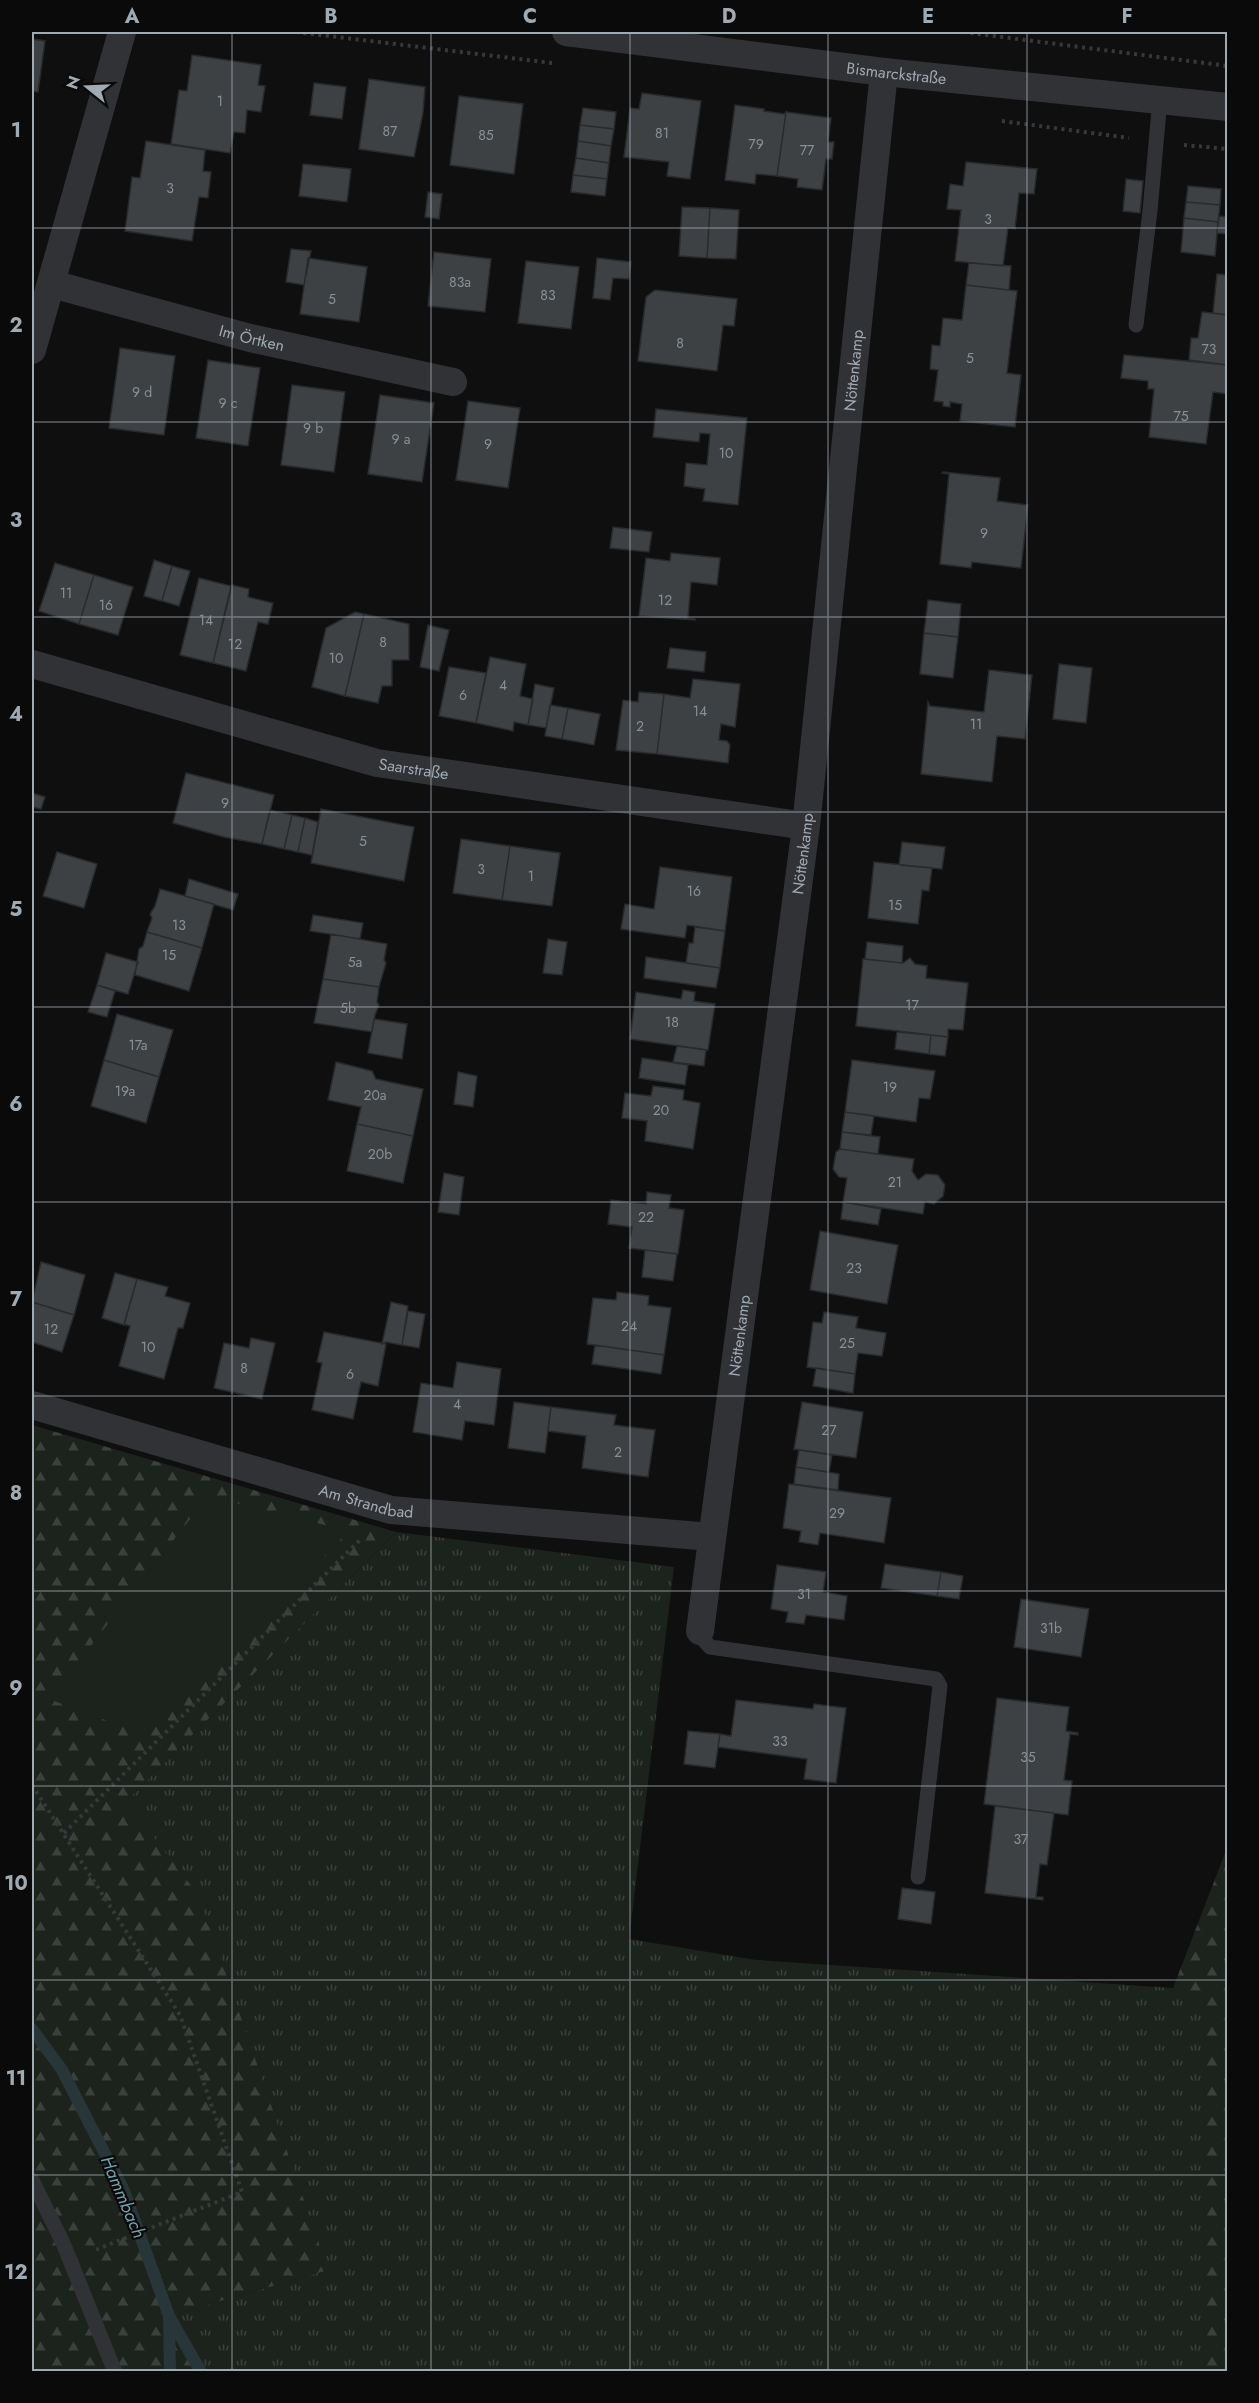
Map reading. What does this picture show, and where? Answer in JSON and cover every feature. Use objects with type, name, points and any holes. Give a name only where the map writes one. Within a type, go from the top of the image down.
[{"type":"street","points":[[32,350],[122,32]]},
{"type":"street","name":"Bismarckstraße","points":[[566,32],[884,72],[1227,107]]},
{"type":"street","name":"Nöttenkamp","points":[[700,1631],[806,826],[884,72]]},
{"type":"street","name":"Im Örtken","points":[[52,284],[250,338],[453,382]]},
{"type":"street","name":"Saarstraße","points":[[32,663],[377,763],[806,826]]},
{"type":"street","name":"Am Strandbad","points":[[32,1405],[391,1510],[711,1537]]},
{"type":"lane","points":[[1136,325],[1150,211],[1160,99]]},
{"type":"lane","points":[[700,1631],[710,1647],[936,1680],[940,1686],[918,1876]]},
{"type":"lane","points":[[32,2180],[63,2243],[115,2372]]},
{"type":"path","points":[[963,32],[1227,66]]},
{"type":"path","points":[[64,1833],[391,1510]]},
{"type":"path","points":[[32,1785],[180,2015],[242,2192],[212,2206],[96,2250]]},
{"type":"green space","points":[[32,1425],[396,1532],[126,1801],[199,1896],[328,2270],[169,2316],[201,2371],[34,2371],[32,2327]]},
{"type":"green space","points":[[208,1496],[349,1531],[145,1735],[49,1699]]},
{"type":"green space","points":[[396,1532],[674,1567],[629,1939],[756,1960],[1173,1988],[1207,2018],[1207,2371],[201,2371],[169,2316],[327,2270],[126,1801]]},
{"type":"green space","points":[[1227,1848],[1228,2371],[1207,2372],[1207,2019],[1173,1988]]},
{"type":"building","points":[[32,39],[45,41],[38,92],[32,91]]},
{"type":"building","points":[[192,55],[261,65],[258,85],[265,86],[261,112],[247,110],[245,133],[234,132],[230,153],[171,144],[179,90],[187,91]]},
{"type":"building","points":[[369,79],[425,87],[423,113],[414,157],[359,149]]},
{"type":"building","points":[[314,83],[346,87],[342,119],[310,115]]},
{"type":"building","points":[[642,93],[701,101],[690,179],[667,176],[669,162],[624,157],[630,108],[639,109]]},
{"type":"building","points":[[459,96],[523,104],[514,174],[450,165]]},
{"type":"building","points":[[735,105],[784,114],[786,112],[777,176],[756,174],[755,184],[725,180]]},
{"type":"building","points":[[583,108],[616,112],[614,129],[580,125]]},
{"type":"building","points":[[786,112],[831,118],[828,142],[834,142],[832,159],[826,159],[822,190],[797,187],[798,179],[777,176]]},
{"type":"building","points":[[580,125],[614,129],[611,146],[578,141]]},
{"type":"building","points":[[146,141],[205,150],[203,171],[211,172],[208,198],[199,197],[192,241],[125,231],[132,177],[140,178]]},
{"type":"building","points":[[578,141],[611,146],[609,163],[576,158]]},
{"type":"building","points":[[576,158],[609,163],[607,179],[573,175]]},
{"type":"building","points":[[966,162],[1037,169],[1034,194],[1019,193],[1015,229],[1008,228],[1003,266],[955,261],[961,210],[947,209],[950,184],[963,186]]},
{"type":"building","points":[[303,164],[351,169],[347,202],[299,196]]},
{"type":"building","points":[[573,175],[607,179],[605,196],[571,192]]},
{"type":"building","points":[[1126,179],[1143,181],[1140,213],[1123,211]]},
{"type":"building","points":[[1188,186],[1221,189],[1220,205],[1186,202]]},
{"type":"building","points":[[428,192],[442,194],[439,219],[425,217]]},
{"type":"building","points":[[1186,202],[1220,205],[1218,222],[1184,218]]},
{"type":"building","points":[[682,207],[710,208],[707,258],[679,256]]},
{"type":"building","points":[[710,208],[739,210],[736,259],[707,258]]},
{"type":"building","points":[[1219,216],[1228,217],[1228,234],[1217,233]]},
{"type":"building","points":[[1184,218],[1218,222],[1215,256],[1181,252]]},
{"type":"building","points":[[291,249],[311,251],[304,285],[286,282]]},
{"type":"building","points":[[434,252],[491,259],[485,312],[428,306]]},
{"type":"building","points":[[308,258],[367,267],[359,322],[300,314]]},
{"type":"building","points":[[597,258],[631,262],[629,279],[613,278],[610,300],[593,298]]},
{"type":"building","points":[[526,261],[579,267],[571,329],[518,323]]},
{"type":"building","points":[[969,263],[1011,266],[1009,290],[966,285]]},
{"type":"building","points":[[1217,274],[1228,275],[1228,315],[1213,313]]},
{"type":"building","points":[[966,285],[1017,291],[1007,373],[1021,375],[1015,427],[960,421],[962,404],[950,402],[950,407],[943,406],[943,402],[934,401],[938,370],[930,369],[932,345],[940,346],[943,318],[962,320]]},
{"type":"building","points":[[655,290],[737,299],[734,326],[723,325],[717,371],[638,361],[646,297]]},
{"type":"building","points":[[1202,312],[1228,315],[1228,365],[1189,360],[1191,338],[1198,338]]},
{"type":"building","points":[[120,348],[175,356],[164,435],[109,428]]},
{"type":"building","points":[[1124,355],[1228,365],[1228,394],[1213,392],[1206,444],[1149,437],[1154,389],[1148,389],[1148,381],[1121,378]]},
{"type":"building","points":[[208,360],[260,368],[248,446],[196,438]]},
{"type":"building","points":[[292,385],[345,392],[334,472],[281,465]]},
{"type":"building","points":[[380,395],[434,403],[422,482],[368,474]]},
{"type":"building","points":[[468,401],[520,408],[508,488],[456,480]]},
{"type":"building","points":[[656,409],[747,418],[738,505],[703,501],[705,489],[684,486],[686,463],[707,465],[710,434],[700,433],[699,442],[653,437]]},
{"type":"building","points":[[943,472],[1000,478],[997,501],[1028,505],[1021,568],[972,562],[971,568],[940,564],[949,474]]},
{"type":"building","points":[[613,527],[652,532],[649,552],[610,548]]},
{"type":"building","points":[[671,553],[720,558],[717,585],[691,582],[688,618],[695,620],[639,616],[646,558],[670,561]]},
{"type":"building","points":[[154,560],[172,566],[162,601],[144,596]]},
{"type":"building","points":[[55,563],[94,575],[79,624],[39,611]]},
{"type":"building","points":[[172,566],[190,571],[179,606],[162,601]]},
{"type":"building","points":[[94,575],[133,587],[118,635],[79,624]]},
{"type":"building","points":[[199,578],[231,586],[213,663],[180,655]]},
{"type":"building","points":[[232,585],[249,589],[248,597],[273,603],[268,624],[258,622],[246,671],[213,663]]},
{"type":"building","points":[[928,600],[961,604],[958,637],[924,633]]},
{"type":"building","points":[[355,612],[364,614],[345,696],[312,687],[326,628]]},
{"type":"building","points":[[364,614],[409,624],[409,660],[392,660],[392,686],[382,686],[378,703],[345,696]]},
{"type":"building","points":[[428,625],[449,630],[439,671],[420,667]]},
{"type":"building","points":[[924,633],[958,637],[953,678],[920,674]]},
{"type":"building","points":[[670,648],[706,652],[704,672],[667,668]]},
{"type":"building","points":[[490,657],[526,664],[520,696],[533,699],[528,725],[514,722],[513,731],[476,723]]},
{"type":"building","points":[[1059,664],[1092,668],[1086,723],[1053,719]]},
{"type":"building","points":[[449,667],[486,673],[476,723],[439,716]]},
{"type":"building","points":[[989,670],[1032,675],[1025,739],[997,736],[992,782],[921,774],[928,702],[930,706],[984,712]]},
{"type":"building","points":[[693,679],[740,684],[735,727],[721,724],[719,740],[727,741],[730,745],[728,763],[657,754],[664,694],[690,698]]},
{"type":"building","points":[[535,684],[554,688],[546,728],[528,725]]},
{"type":"building","points":[[639,692],[664,694],[657,754],[616,750],[623,700],[638,702]]},
{"type":"building","points":[[550,705],[568,708],[562,739],[545,736]]},
{"type":"building","points":[[568,708],[600,714],[594,745],[562,739]]},
{"type":"building","points":[[186,773],[274,795],[262,844],[224,837],[173,823]]},
{"type":"building","points":[[32,793],[45,797],[41,809],[32,807]]},
{"type":"building","points":[[321,809],[414,827],[404,881],[311,863]]},
{"type":"building","points":[[270,810],[292,815],[284,849],[262,844]]},
{"type":"building","points":[[292,815],[305,818],[298,852],[284,849]]},
{"type":"building","points":[[305,818],[318,822],[312,855],[298,852]]},
{"type":"building","points":[[461,839],[510,846],[502,900],[453,893]]},
{"type":"building","points":[[902,842],[945,847],[942,869],[899,865]]},
{"type":"building","points":[[510,846],[560,853],[552,906],[502,900]]},
{"type":"building","points":[[57,852],[97,864],[84,908],[43,896]]},
{"type":"building","points":[[874,862],[932,868],[929,891],[922,890],[918,924],[868,918]]},
{"type":"building","points":[[660,867],[732,877],[725,931],[687,925],[685,938],[621,929],[625,904],[654,909]]},
{"type":"building","points":[[189,879],[238,894],[233,910],[185,896]]},
{"type":"building","points":[[160,889],[214,904],[202,948],[147,932],[152,918],[150,914]]},
{"type":"building","points":[[313,915],[363,923],[360,939],[310,931]]},
{"type":"building","points":[[695,927],[725,931],[720,968],[686,963],[689,943],[693,943]]},
{"type":"building","points":[[147,932],[202,948],[189,991],[135,975],[139,949],[143,946]]},
{"type":"building","points":[[331,934],[387,944],[384,960],[386,963],[379,987],[323,979]]},
{"type":"building","points":[[548,939],[567,942],[562,975],[543,973]]},
{"type":"building","points":[[867,942],[903,946],[902,963],[865,959]]},
{"type":"building","points":[[106,953],[138,962],[128,994],[97,985]]},
{"type":"building","points":[[646,957],[720,968],[716,988],[644,978]]},
{"type":"building","points":[[910,958],[915,964],[927,966],[926,978],[968,983],[963,1030],[948,1029],[948,1037],[856,1026],[863,959],[903,963]]},
{"type":"building","points":[[323,979],[379,987],[377,1002],[379,1005],[372,1032],[314,1023]]},
{"type":"building","points":[[97,985],[115,991],[107,1017],[88,1012]]},
{"type":"building","points":[[683,990],[695,992],[694,1001],[715,1004],[708,1050],[630,1039],[636,992],[681,999]]},
{"type":"building","points":[[117,1014],[173,1030],[159,1077],[104,1060]]},
{"type":"building","points":[[374,1019],[407,1024],[402,1059],[368,1053]]},
{"type":"building","points":[[897,1032],[931,1035],[929,1054],[895,1049]]},
{"type":"building","points":[[931,1035],[948,1037],[945,1056],[929,1054]]},
{"type":"building","points":[[677,1046],[706,1050],[704,1066],[673,1062]]},
{"type":"building","points":[[642,1058],[688,1065],[685,1085],[639,1078]]},
{"type":"building","points":[[104,1060],[159,1077],[146,1123],[91,1106]]},
{"type":"building","points":[[852,1060],[935,1071],[930,1099],[919,1098],[916,1122],[845,1112]]},
{"type":"building","points":[[336,1062],[372,1071],[376,1079],[423,1089],[413,1136],[357,1124],[361,1107],[328,1100]]},
{"type":"building","points":[[458,1072],[477,1076],[473,1107],[454,1104]]},
{"type":"building","points":[[653,1086],[684,1090],[683,1100],[700,1103],[693,1149],[645,1141],[647,1121],[622,1118],[625,1093],[651,1096]]},
{"type":"building","points":[[845,1112],[874,1116],[871,1135],[842,1132]]},
{"type":"building","points":[[357,1124],[413,1136],[403,1183],[347,1171]]},
{"type":"building","points":[[842,1132],[880,1137],[878,1154],[840,1149]]},
{"type":"building","points":[[840,1149],[914,1159],[912,1171],[918,1180],[926,1174],[938,1175],[945,1185],[943,1196],[934,1204],[925,1202],[923,1214],[843,1202],[847,1178],[839,1177],[833,1169],[836,1152]]},
{"type":"building","points":[[444,1173],[464,1177],[459,1215],[438,1212]]},
{"type":"building","points":[[647,1192],[671,1195],[669,1208],[684,1210],[678,1254],[629,1248],[632,1227],[608,1224],[611,1200],[646,1204]]},
{"type":"building","points":[[843,1202],[881,1209],[878,1225],[841,1219]]},
{"type":"building","points":[[820,1231],[898,1245],[887,1304],[810,1290]]},
{"type":"building","points":[[645,1250],[677,1254],[673,1281],[642,1277]]},
{"type":"building","points":[[41,1262],[85,1275],[74,1315],[32,1302]]},
{"type":"building","points":[[115,1273],[137,1279],[124,1325],[102,1318]]},
{"type":"building","points":[[137,1279],[168,1287],[165,1296],[190,1303],[183,1328],[178,1328],[164,1379],[119,1366],[130,1326],[124,1324]]},
{"type":"building","points":[[617,1292],[649,1296],[648,1305],[671,1308],[664,1355],[587,1344],[593,1298],[616,1300]]},
{"type":"building","points":[[32,1302],[74,1315],[62,1352],[32,1342]]},
{"type":"building","points":[[391,1302],[408,1306],[402,1345],[386,1342],[382,1344]]},
{"type":"building","points":[[408,1311],[425,1314],[419,1348],[402,1345]]},
{"type":"building","points":[[824,1312],[858,1317],[856,1328],[886,1333],[882,1356],[858,1353],[855,1374],[807,1367],[813,1322],[822,1323]]},
{"type":"building","points":[[324,1332],[386,1344],[378,1386],[361,1382],[353,1419],[312,1410],[322,1363],[317,1362]]},
{"type":"building","points":[[251,1338],[275,1343],[262,1399],[214,1388],[224,1343],[249,1348]]},
{"type":"building","points":[[595,1345],[664,1355],[661,1374],[592,1364]]},
{"type":"building","points":[[457,1362],[501,1369],[494,1425],[465,1421],[462,1440],[413,1432],[421,1383],[453,1388]]},
{"type":"building","points":[[816,1368],[855,1374],[853,1393],[813,1386]]},
{"type":"building","points":[[514,1402],[551,1407],[545,1453],[508,1448]]},
{"type":"building","points":[[802,1402],[863,1412],[856,1458],[794,1449]]},
{"type":"building","points":[[551,1407],[616,1415],[614,1425],[655,1430],[648,1477],[582,1468],[586,1436],[548,1431]]},
{"type":"building","points":[[799,1450],[832,1455],[829,1472],[796,1467]]},
{"type":"building","points":[[796,1467],[839,1474],[838,1490],[794,1484]]},
{"type":"building","points":[[789,1484],[891,1498],[884,1543],[820,1533],[818,1545],[799,1542],[801,1531],[783,1528]]},
{"type":"building","points":[[885,1564],[941,1572],[937,1596],[881,1588]]},
{"type":"building","points":[[777,1565],[826,1572],[823,1592],[847,1596],[844,1620],[806,1615],[804,1624],[786,1622],[788,1612],[771,1609]]},
{"type":"building","points":[[941,1572],[963,1576],[959,1599],[937,1596]]},
{"type":"building","points":[[1021,1599],[1089,1609],[1081,1657],[1014,1647]]},
{"type":"building","points":[[997,1698],[1069,1707],[1066,1731],[1078,1733],[1078,1735],[1070,1734],[1064,1780],[1072,1781],[1068,1815],[984,1804]]},
{"type":"building","points":[[736,1700],[813,1709],[814,1704],[846,1708],[836,1783],[804,1779],[807,1759],[718,1747],[720,1734],[731,1736]]},
{"type":"building","points":[[688,1731],[720,1734],[715,1768],[684,1764]]},
{"type":"building","points":[[995,1806],[1054,1813],[1047,1865],[1040,1864],[1036,1897],[1043,1897],[1043,1900],[985,1893]]},
{"type":"building","points":[[902,1888],[935,1892],[931,1924],[898,1919]]},
{"type":"waterway","name":"Hammbach","points":[[32,2029],[62,2070],[124,2191],[169,2316],[201,2372]]},
{"type":"waterway","points":[[169,2317],[170,2372]]}]
